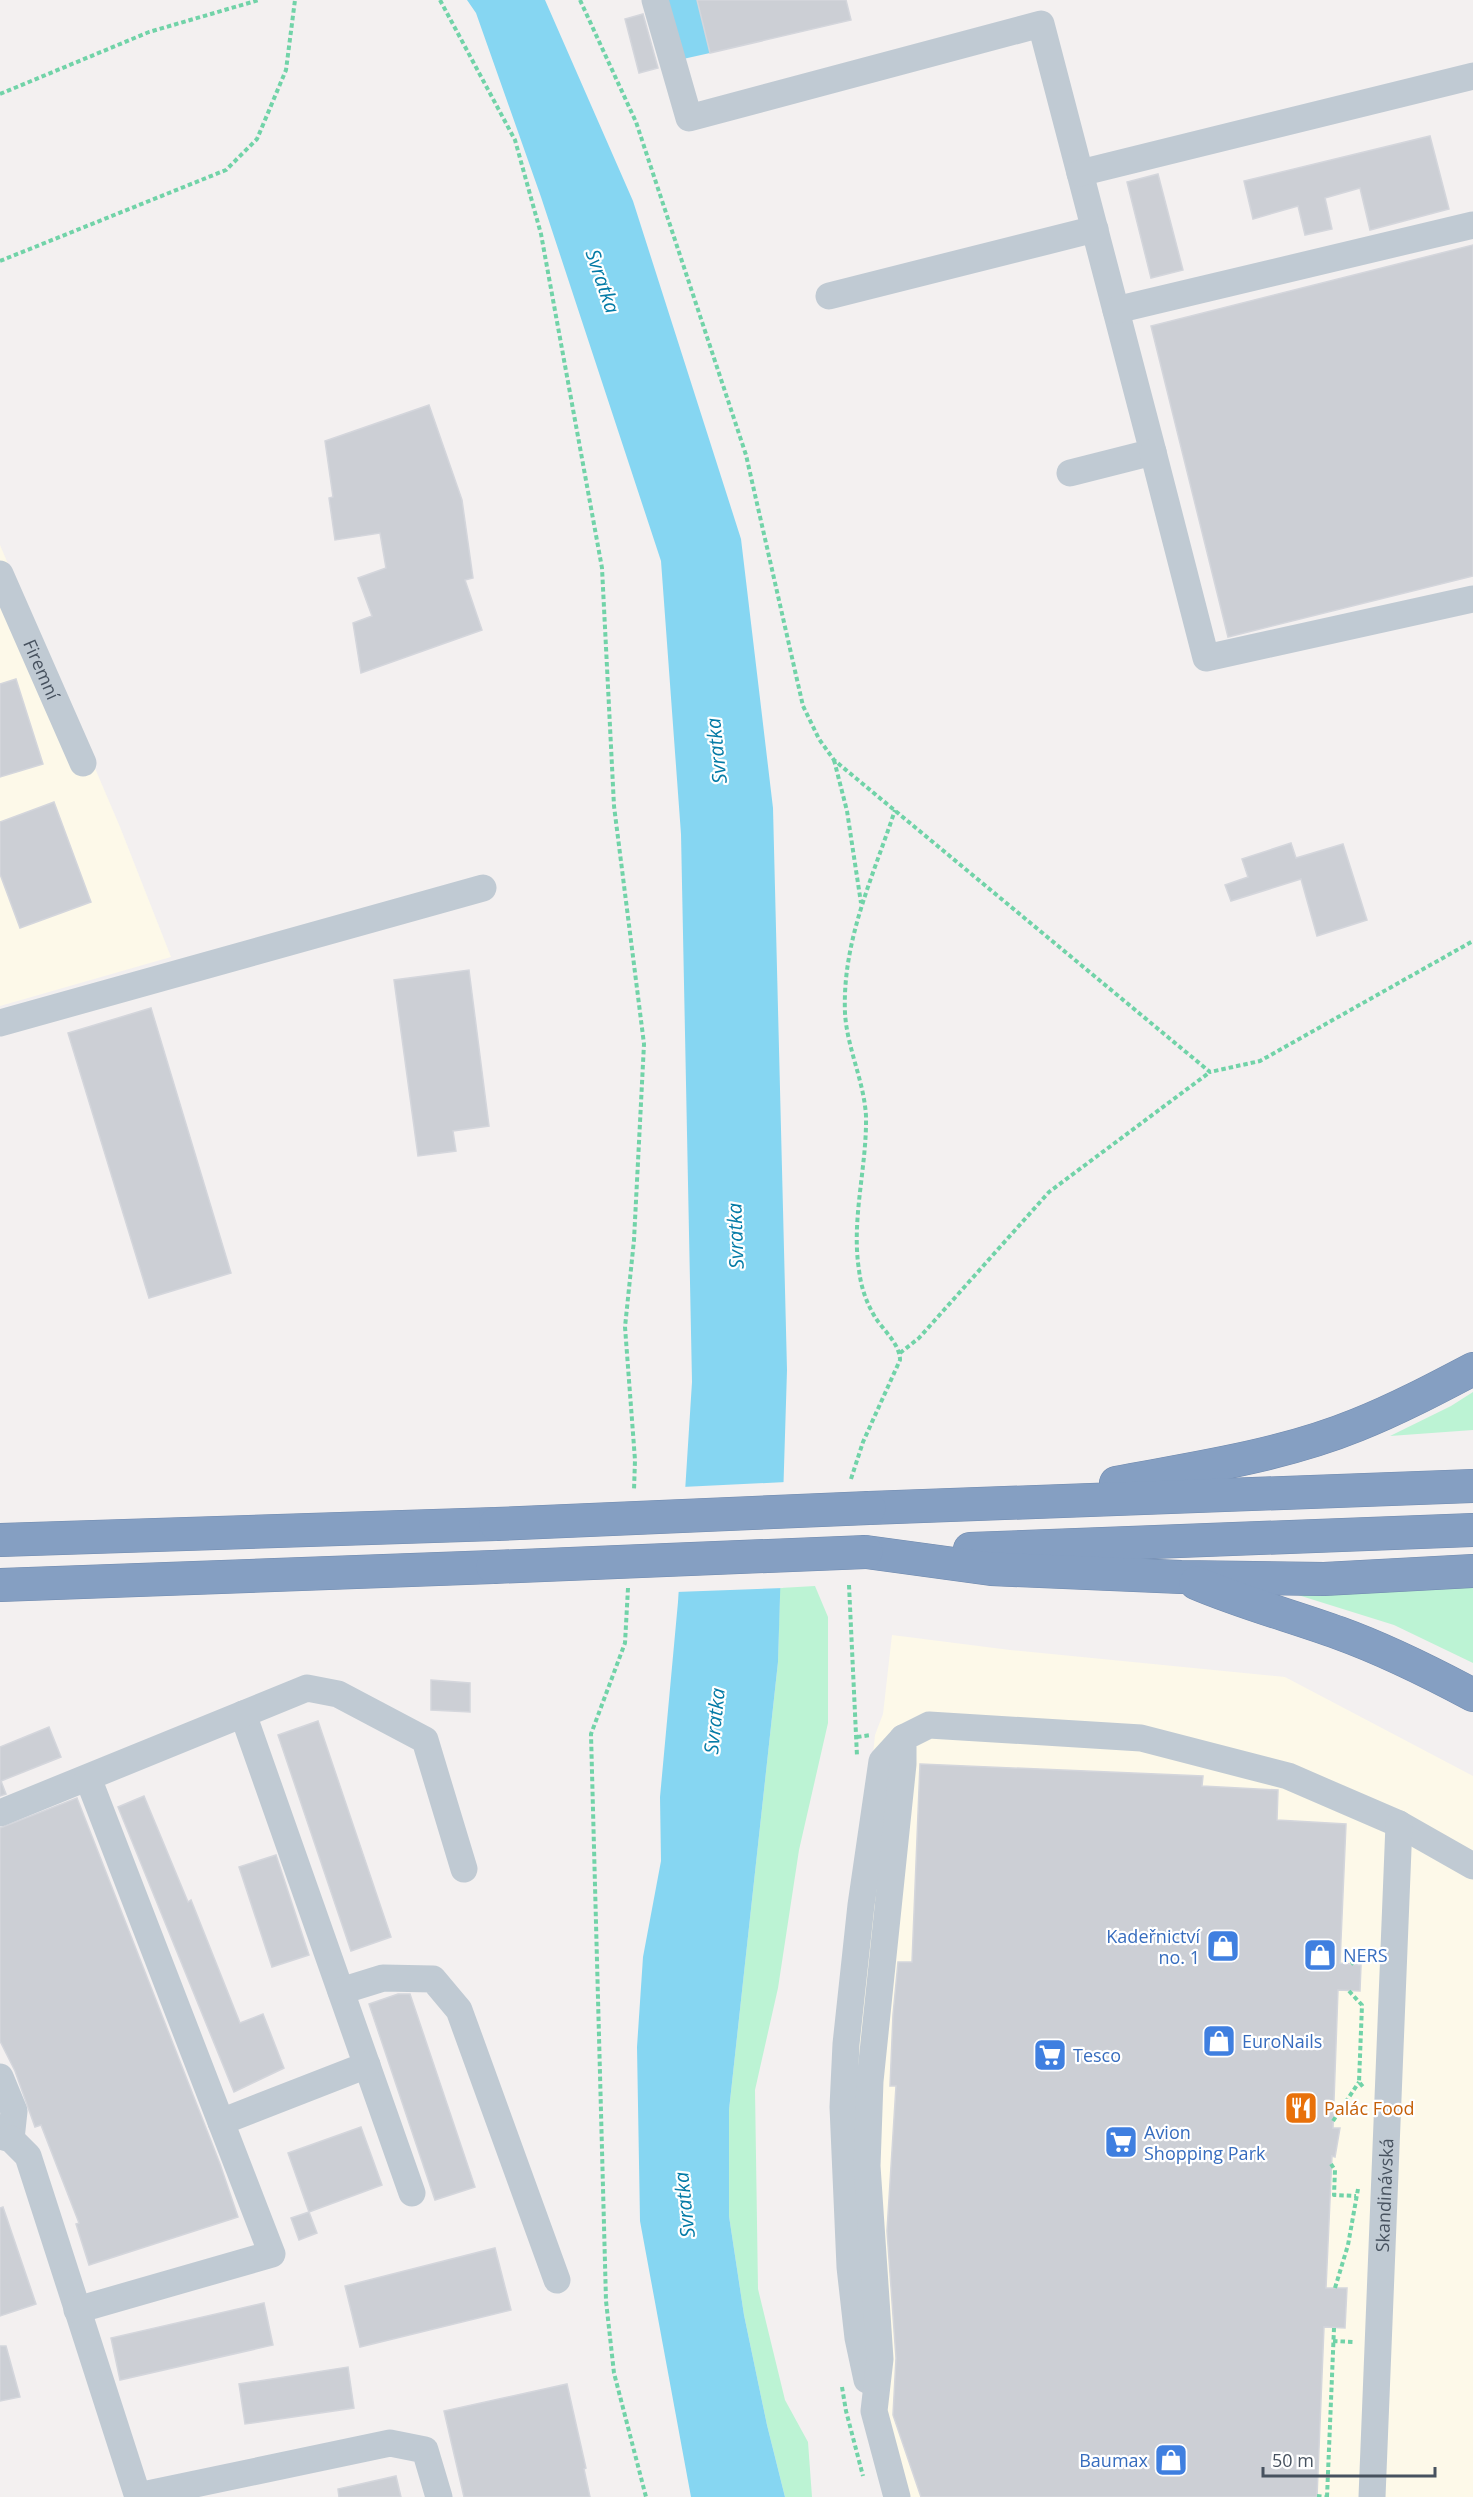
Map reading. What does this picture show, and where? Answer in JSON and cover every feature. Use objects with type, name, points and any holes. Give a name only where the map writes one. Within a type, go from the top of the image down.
[{"type":"highway","points":[[1005,1503],[1229,1461],[1280,1449],[1355,1426],[1420,1398],[1473,1369]]},
{"type":"highway","points":[[0,1540],[496,1524],[1473,1486]]},
{"type":"highway","points":[[0,1585],[1473,1530]]},
{"type":"highway","points":[[866,1552],[991,1569],[1181,1577],[1324,1579],[1473,1571]]},
{"type":"highway","points":[[1181,1577],[1238,1601],[1342,1634],[1394,1655],[1473,1695]]},
{"type":"street","points":[[655,0],[689,118],[1041,24],[1206,658],[1473,599]]},
{"type":"street","points":[[1080,173],[1473,76]]},
{"type":"street","points":[[1116,310],[1473,225]]},
{"type":"street","points":[[829,296],[1095,229]]},
{"type":"street","points":[[1070,473],[1154,452]]},
{"type":"street","name":"Firemní","points":[[0,574],[82,763]]},
{"type":"street","points":[[0,1023],[483,888]]},
{"type":"street","points":[[0,1813],[307,1688],[338,1694],[425,1740],[464,1869]]},
{"type":"street","points":[[243,1714],[412,2193]]},
{"type":"street","points":[[897,2497],[874,2410],[880,2359],[867,2166],[870,2081],[903,1764],[903,1738],[929,1725],[1141,1738],[1288,1776],[1399,1824],[1473,1866]]},
{"type":"street","points":[[78,2310],[272,2254],[88,1778]]},
{"type":"street","name":"Skandinávská","points":[[1372,2497],[1399,1824]]},
{"type":"street","points":[[341,1992],[383,1978],[433,1979],[459,2010],[557,2280]]},
{"type":"street","points":[[221,2122],[367,2065]]},
{"type":"street","points":[[0,2077],[14,2111],[5,2137],[28,2156],[138,2497],[390,2443],[425,2450],[439,2497]]},
{"type":"street","points":[[884,2447],[906,2476],[914,2497]]},
{"type":"path","points":[[0,94],[149,32],[259,0]]},
{"type":"path","points":[[0,261],[226,170],[256,139],[286,69],[295,0]]},
{"type":"path","points":[[440,0],[515,140],[541,234],[602,568],[614,806],[645,1044],[634,1240],[625,1328],[635,1460],[633,1494]]},
{"type":"path","points":[[580,0],[618,80],[648,157],[746,455],[803,706],[819,739],[834,760],[1210,1072]]},
{"type":"path","points":[[834,760],[847,811],[861,903]]},
{"type":"path","points":[[895,810],[861,903],[850,953],[845,1011],[866,1115],[857,1230],[862,1292],[900,1353]]},
{"type":"path","points":[[851,1479],[870,1425],[897,1370],[900,1353],[919,1338],[1049,1192],[1210,1072],[1260,1061],[1473,941]]},
{"type":"path","points":[[628,1586],[625,1643],[591,1734],[606,2301],[614,2373],[646,2497]]},
{"type":"path","points":[[1333,2121],[1359,2082],[1362,2005],[1349,1991]]},
{"type":"path","points":[[1359,2082],[1366,2091]]},
{"type":"path","points":[[1331,2164],[1335,2170],[1334,2195],[1356,2196]]},
{"type":"path","points":[[1335,2288],[1348,2245],[1358,2185]]},
{"type":"path","points":[[1317,2496],[1327,2497],[1334,2328]]},
{"type":"shaded area","points":[[0,545],[120,827],[171,957],[0,1006]]},
{"type":"shaded area","name":"Avion Shopping Park","points":[[892,1635],[1010,1650],[1285,1677],[1473,1776],[1473,2497],[891,2497],[846,2261],[869,1794],[875,1735],[883,1714]]},
{"type":"green space","points":[[1473,1392],[1473,1430],[1390,1436],[1451,1406]]},
{"type":"green space","points":[[1473,1583],[1473,1663],[1394,1625],[1282,1590]]},
{"type":"green space","points":[[815,1586],[828,1617],[828,1723],[799,1850],[778,1988],[755,2090],[758,2289],[785,2400],[808,2442],[812,2497],[785,2497],[744,2315],[729,2216],[729,2110],[778,1662],[780,1588]]},
{"type":"water","name":"Svratka","points":[[467,0],[545,0],[633,201],[741,539],[773,808],[787,1370],[778,1662],[729,2110],[729,2216],[744,2315],[785,2497],[691,2497],[640,2221],[637,2047],[643,1957],[661,1861],[660,1797],[678,1602],[692,1382],[681,834],[661,561],[541,197],[476,13]]},
{"type":"water","points":[[668,0],[697,0],[710,53],[683,59]]},
{"type":"pier","points":[[786,1482],[783,1588],[676,1592],[682,1487]]},
{"type":"building","points":[[697,0],[846,0],[851,20],[710,53]]},
{"type":"building","points":[[643,14],[658,68],[639,73],[625,19]]},
{"type":"building","points":[[1430,136],[1449,209],[1370,230],[1360,188],[1325,198],[1332,229],[1305,235],[1298,206],[1253,219],[1244,181]]},
{"type":"building","points":[[1158,174],[1183,270],[1151,278],[1127,182]]},
{"type":"building","points":[[1473,245],[1473,576],[1228,637],[1151,326]]},
{"type":"building","points":[[429,405],[462,500],[473,578],[465,580],[482,630],[361,673],[353,623],[372,616],[358,578],[386,568],[380,533],[335,540],[329,498],[333,497],[325,441]]},
{"type":"building","points":[[16,679],[43,764],[0,777],[0,684]]},
{"type":"building","points":[[54,802],[91,902],[20,928],[0,874],[0,822]]},
{"type":"building","points":[[1291,843],[1296,858],[1343,844],[1367,920],[1317,936],[1301,879],[1231,901],[1225,885],[1248,877],[1242,859]]},
{"type":"building","points":[[469,970],[489,1126],[453,1131],[456,1151],[418,1156],[394,980]]},
{"type":"building","points":[[151,1008],[231,1273],[149,1298],[68,1033]]},
{"type":"building","points":[[431,1680],[470,1683],[470,1712],[431,1710]]},
{"type":"building","points":[[318,1721],[391,1937],[351,1951],[278,1735]]},
{"type":"building","points":[[49,1727],[61,1757],[1,1781],[6,1794],[0,1796],[0,1747]]},
{"type":"building","name":"Avion Shopping Park","points":[[920,1764],[1203,1776],[1202,1786],[1278,1790],[1277,1820],[1346,1824],[1340,1963],[1361,1965],[1360,1991],[1338,1990],[1333,2128],[1340,2128],[1335,2157],[1332,2156],[1326,2288],[1347,2288],[1345,2328],[1324,2327],[1317,2497],[921,2497],[893,2415],[896,2358],[887,2231],[896,2086],[890,2086],[893,2015],[898,1962],[912,1962]]},
{"type":"building","points":[[144,1796],[188,1902],[191,1900],[240,2023],[263,2014],[284,2068],[234,2092],[118,1807]]},
{"type":"building","points":[[77,1798],[220,2164],[238,2217],[89,2265],[76,2224],[79,2223],[41,2125],[35,2127],[15,2071],[0,2041],[0,1828]]},
{"type":"building","points":[[276,1855],[309,1955],[272,1967],[239,1867]]},
{"type":"building","points":[[398,1994],[410,1994],[475,2187],[435,2200],[369,2004]]},
{"type":"building","points":[[361,2127],[382,2185],[309,2212],[288,2153]]},
{"type":"building","points":[[3,2207],[36,2304],[0,2316],[0,2208]]},
{"type":"building","points":[[309,2212],[317,2233],[299,2240],[291,2218]]},
{"type":"building","points":[[495,2248],[511,2310],[360,2347],[345,2286]]},
{"type":"building","points":[[264,2303],[273,2345],[120,2380],[111,2338]]},
{"type":"building","points":[[0,2346],[6,2346],[20,2397],[0,2401]]},
{"type":"building","points":[[348,2367],[354,2408],[245,2424],[239,2384]]},
{"type":"building","points":[[567,2384],[586,2468],[584,2469],[590,2497],[464,2497],[444,2411]]},
{"type":"building","points":[[396,2476],[401,2497],[339,2497],[338,2489]]},
{"type":"place","name":"Kadeřnictví no. 1","points":[[1223,1946]]},
{"type":"place","name":"NERS","points":[[1320,1955]]},
{"type":"place","name":"EuroNails","points":[[1219,2041]]},
{"type":"place","name":"Tesco","points":[[1050,2055]]},
{"type":"place","name":"Palác Food","points":[[1301,2108]]},
{"type":"place","name":"Avion Shopping Park","points":[[1121,2142]]},
{"type":"place","name":"Baumax","points":[[1171,2460]]}]
